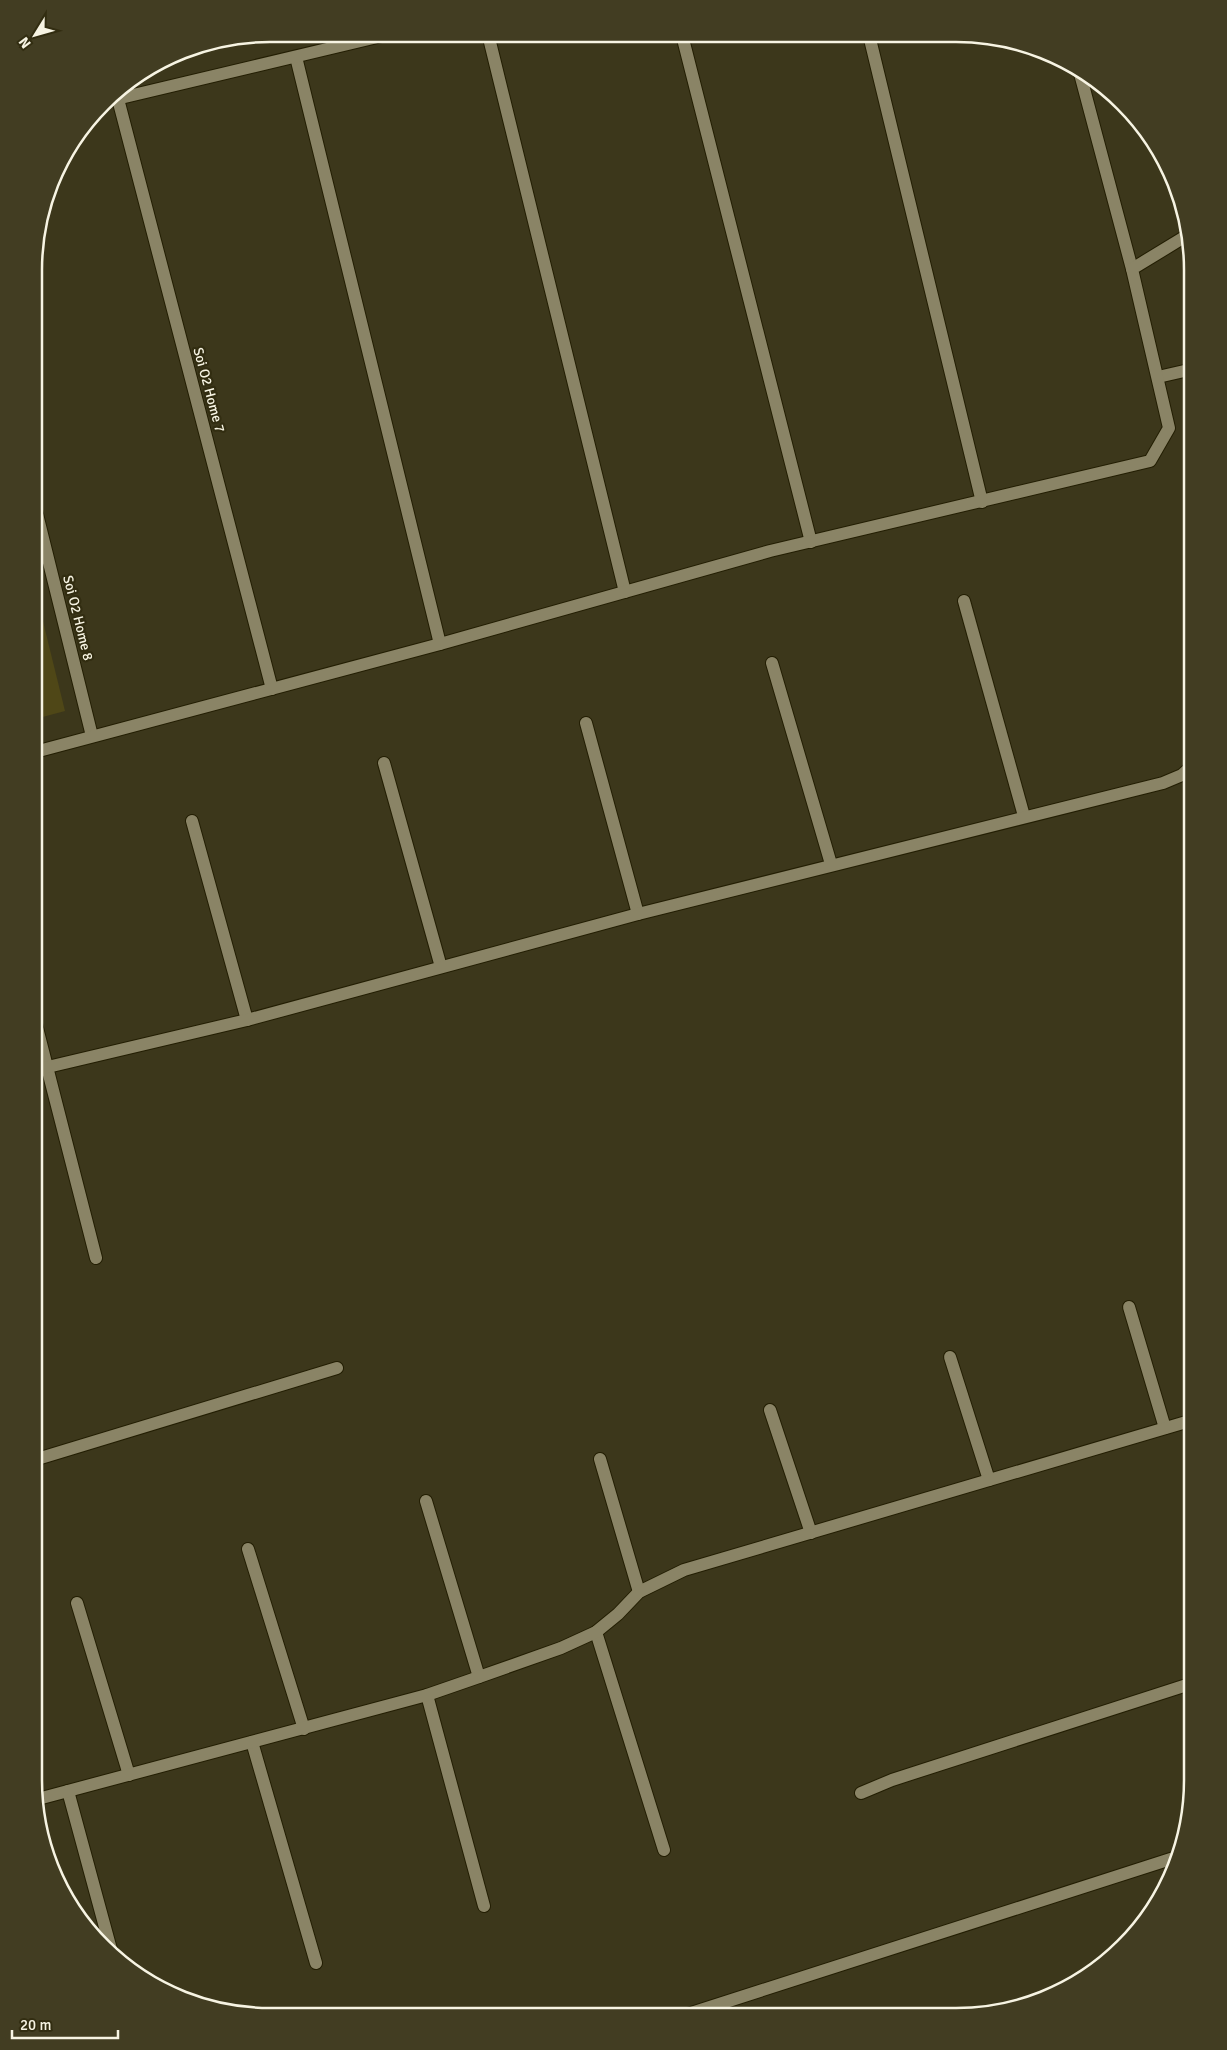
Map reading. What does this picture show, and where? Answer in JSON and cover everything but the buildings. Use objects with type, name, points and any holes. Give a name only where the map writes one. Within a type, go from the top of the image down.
[{"type":"street","points":[[121,98],[357,42]]},
{"type":"street","points":[[490,42],[625,592]]},
{"type":"street","points":[[684,42],[811,542]]},
{"type":"street","points":[[870,42],[982,502]]},
{"type":"street","points":[[296,57],[440,644]]},
{"type":"street","points":[[42,750],[440,644],[770,551],[1150,461],[1169,428],[1132,269],[1082,80]]},
{"type":"street","name":"Soi O2 Home 7","points":[[114,104],[272,689]]},
{"type":"street","points":[[1132,269],[1182,238]]},
{"type":"street","points":[[1158,377],[1184,371]]},
{"type":"street","name":"Soi O2 Home 8","points":[[42,534],[92,736]]},
{"type":"street","points":[[964,601],[1024,816]]},
{"type":"street","points":[[772,663],[831,864]]},
{"type":"street","points":[[586,723],[638,914]]},
{"type":"street","points":[[384,763],[441,967]]},
{"type":"street","points":[[42,1068],[247,1020],[638,914],[831,864],[1173,780],[1184,771]]},
{"type":"street","points":[[192,820],[247,1020]]},
{"type":"street","points":[[42,1075],[96,1258]]},
{"type":"street","points":[[1129,1307],[1165,1428]]},
{"type":"street","points":[[950,1357],[989,1480]]},
{"type":"street","points":[[42,1458],[337,1368]]},
{"type":"street","points":[[770,1410],[811,1533]]},
{"type":"street","points":[[43,1798],[426,1695],[560,1648],[596,1632],[618,1614],[639,1592],[684,1570],[1184,1423]]},
{"type":"street","points":[[600,1460],[639,1592]]},
{"type":"street","points":[[426,1501],[479,1677]]},
{"type":"street","points":[[248,1548],[304,1729]]},
{"type":"street","points":[[77,1603],[129,1775]]},
{"type":"street","points":[[596,1632],[664,1850]]},
{"type":"street","points":[[861,1793],[892,1780],[1184,1686]]},
{"type":"street","points":[[426,1695],[484,1906]]},
{"type":"street","points":[[252,1742],[316,1963]]},
{"type":"street","points":[[68,1791],[109,1941]]},
{"type":"street","points":[[710,2008],[1170,1859]]},
{"type":"shaded area","points":[[42,617],[65,711],[42,717]]}]
